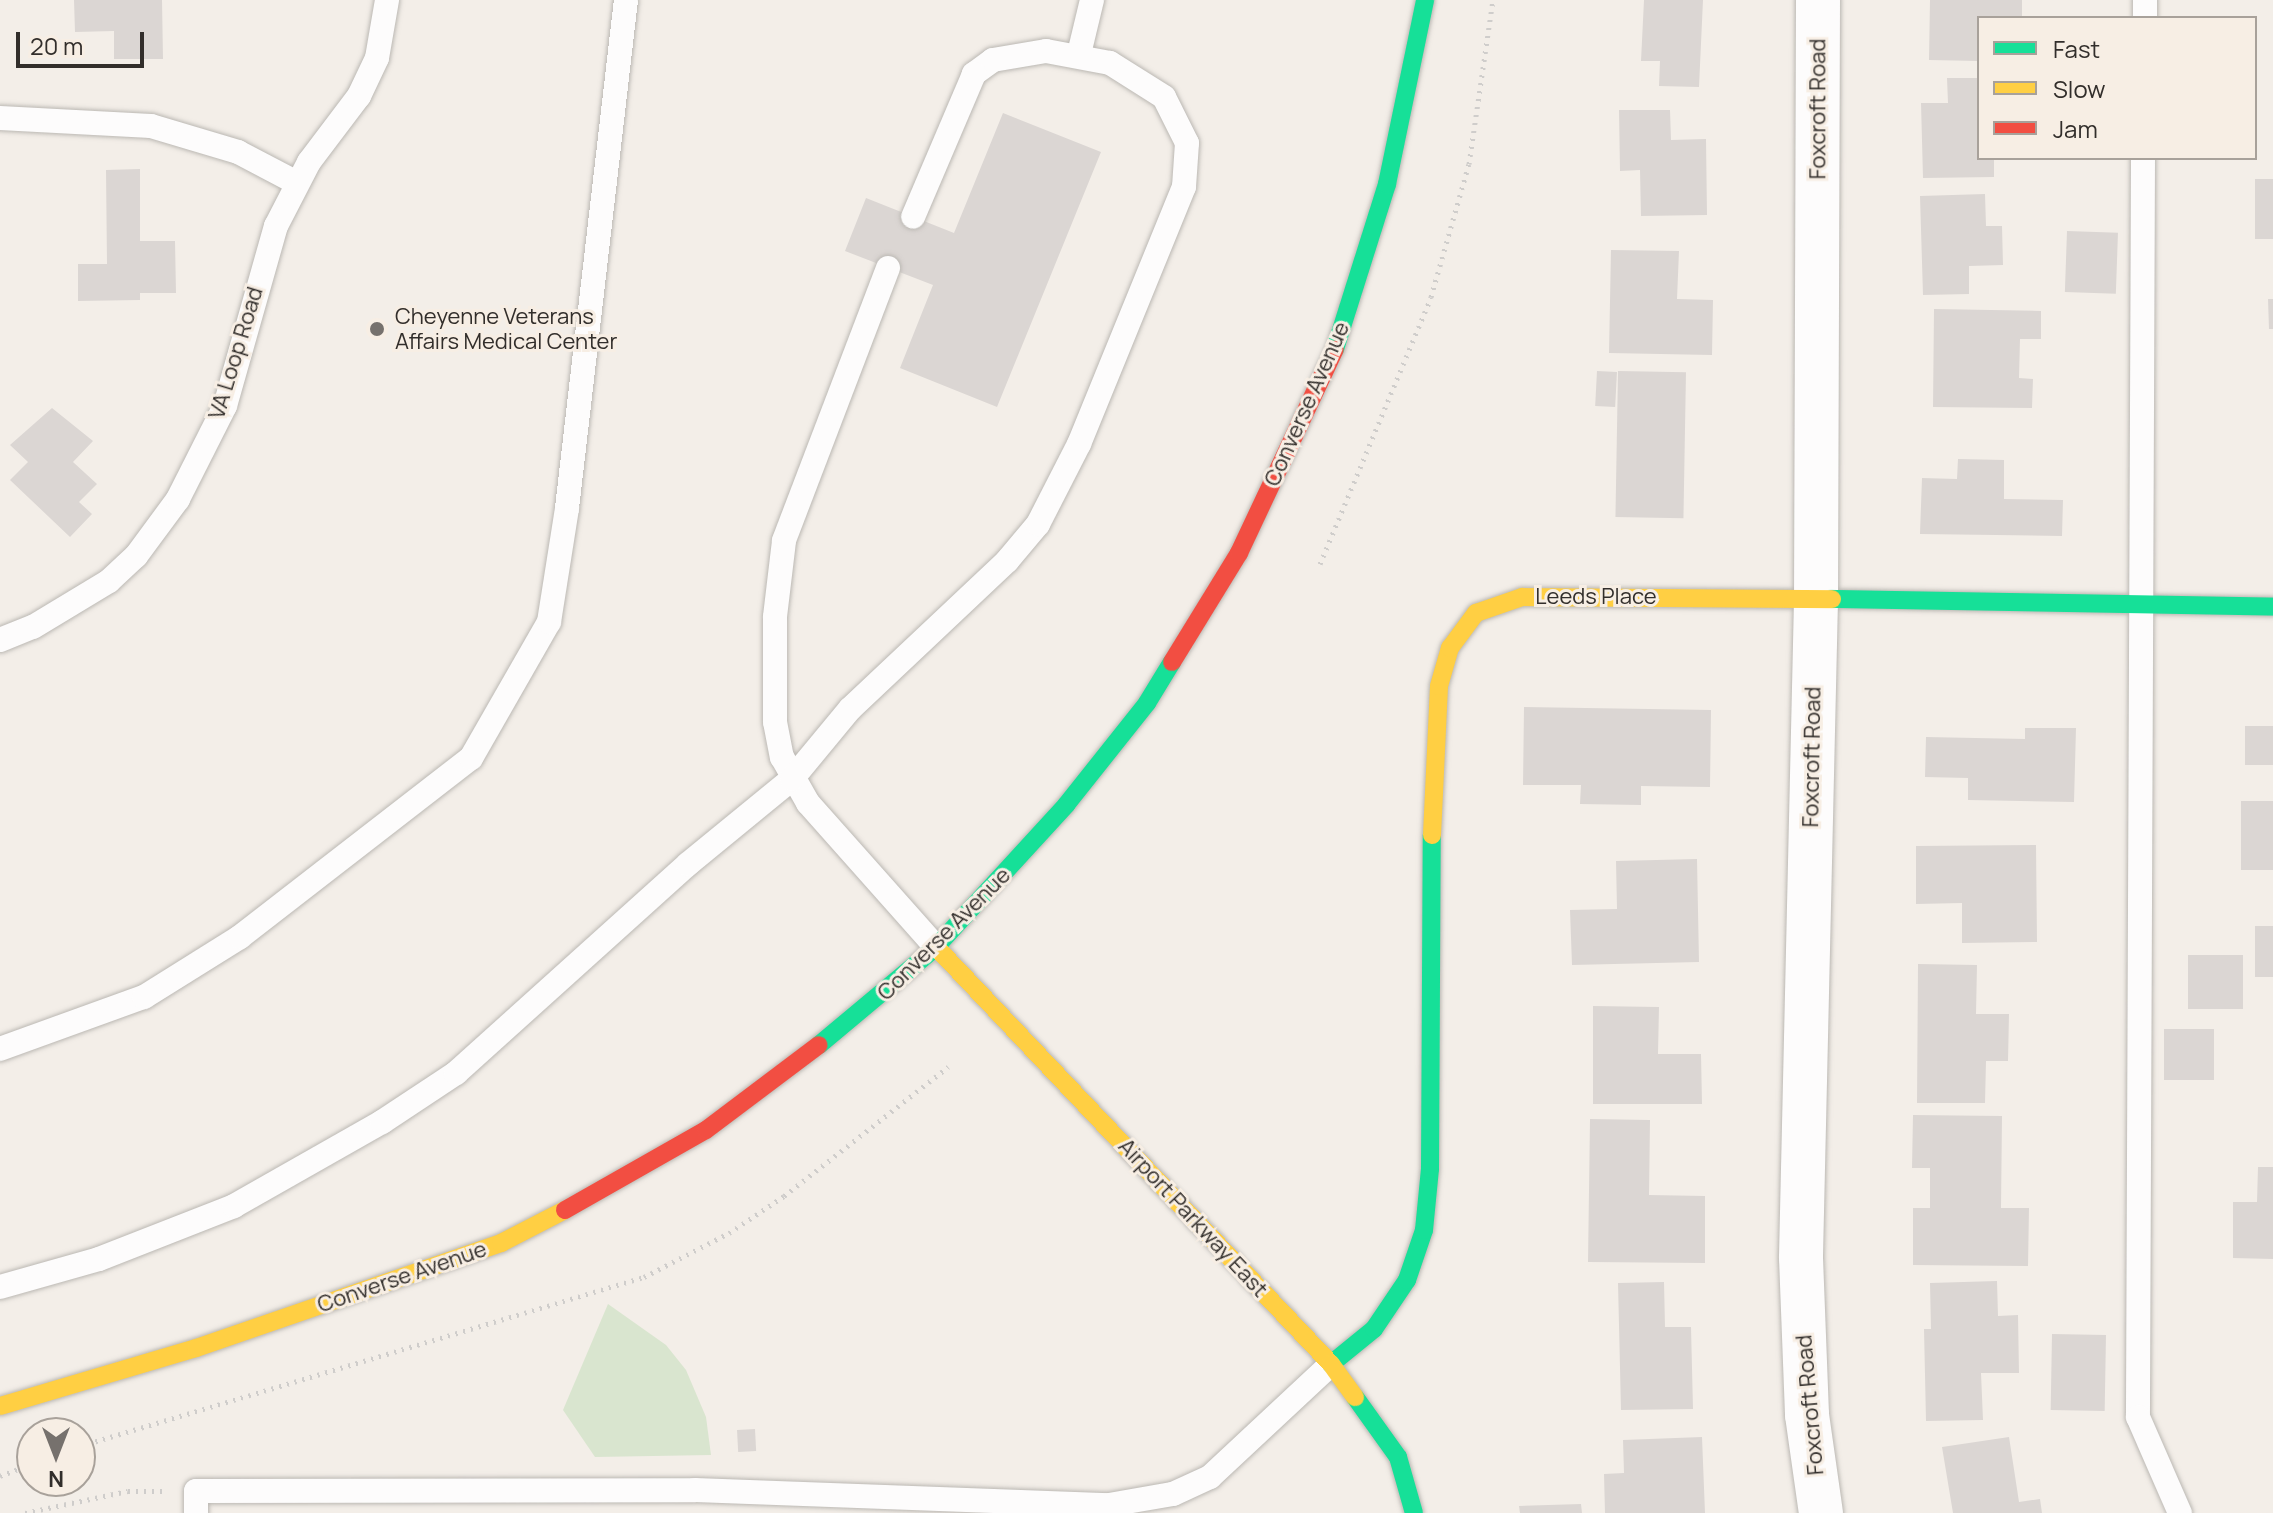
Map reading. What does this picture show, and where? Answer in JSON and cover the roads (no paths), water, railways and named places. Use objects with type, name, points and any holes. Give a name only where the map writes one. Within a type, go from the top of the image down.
[{"type":"street","name":"Foxcroft Road","points":[[1818,0],[1816,600],[1801,1258],[1807,1415],[1821,1513]]},
{"type":"street","name":"Converse Avenue","points":[[0,1406],[40,1390],[196,1348],[501,1243],[650,1166],[706,1130],[867,1009],[936,947],[1066,805],[1147,703],[1239,553],[1338,343],[1387,184],[1420,1]]},
{"type":"street","name":"Leeds Place","points":[[1331,1364],[1374,1329],[1407,1280],[1424,1230],[1430,1169],[1433,744],[1439,686],[1450,648],[1476,613],[1522,597],[2273,607]]},
{"type":"street","name":"Airport Parkway East","points":[[936,947],[1331,1364],[1398,1457],[1414,1513]]},
{"type":"lane","name":"VA Loop Road","points":[[0,640],[33,627],[109,581],[136,556],[178,499],[225,406],[262,266],[297,183],[359,96],[377,58],[387,0]]},
{"type":"lane","points":[[0,1049],[144,997],[240,937],[420,803],[471,758],[549,622],[567,508],[626,0]]},
{"type":"lane","points":[[1079,54],[1092,0]]},
{"type":"lane","points":[[0,1287],[99,1259],[234,1206],[382,1122],[456,1073],[688,864],[792,779],[850,709],[1007,561],[1038,524],[1079,444],[1184,187],[1187,143],[1164,97],[1143,79],[1079,54],[1005,57],[974,74],[913,217]]},
{"type":"lane","points":[[0,118],[151,126],[238,152],[297,183]]},
{"type":"lane","points":[[2143,160],[2138,605],[2138,1417],[2180,1513]]},
{"type":"lane","points":[[888,268],[784,541],[775,617],[775,722],[792,779],[828,829],[936,947]]},
{"type":"lane","points":[[196,1502],[1109,1505],[1173,1494],[1210,1477],[1331,1364]]},
{"type":"place","name":"Cheyenne Veterans Affairs Medical Center","points":[[377,329]]}]
